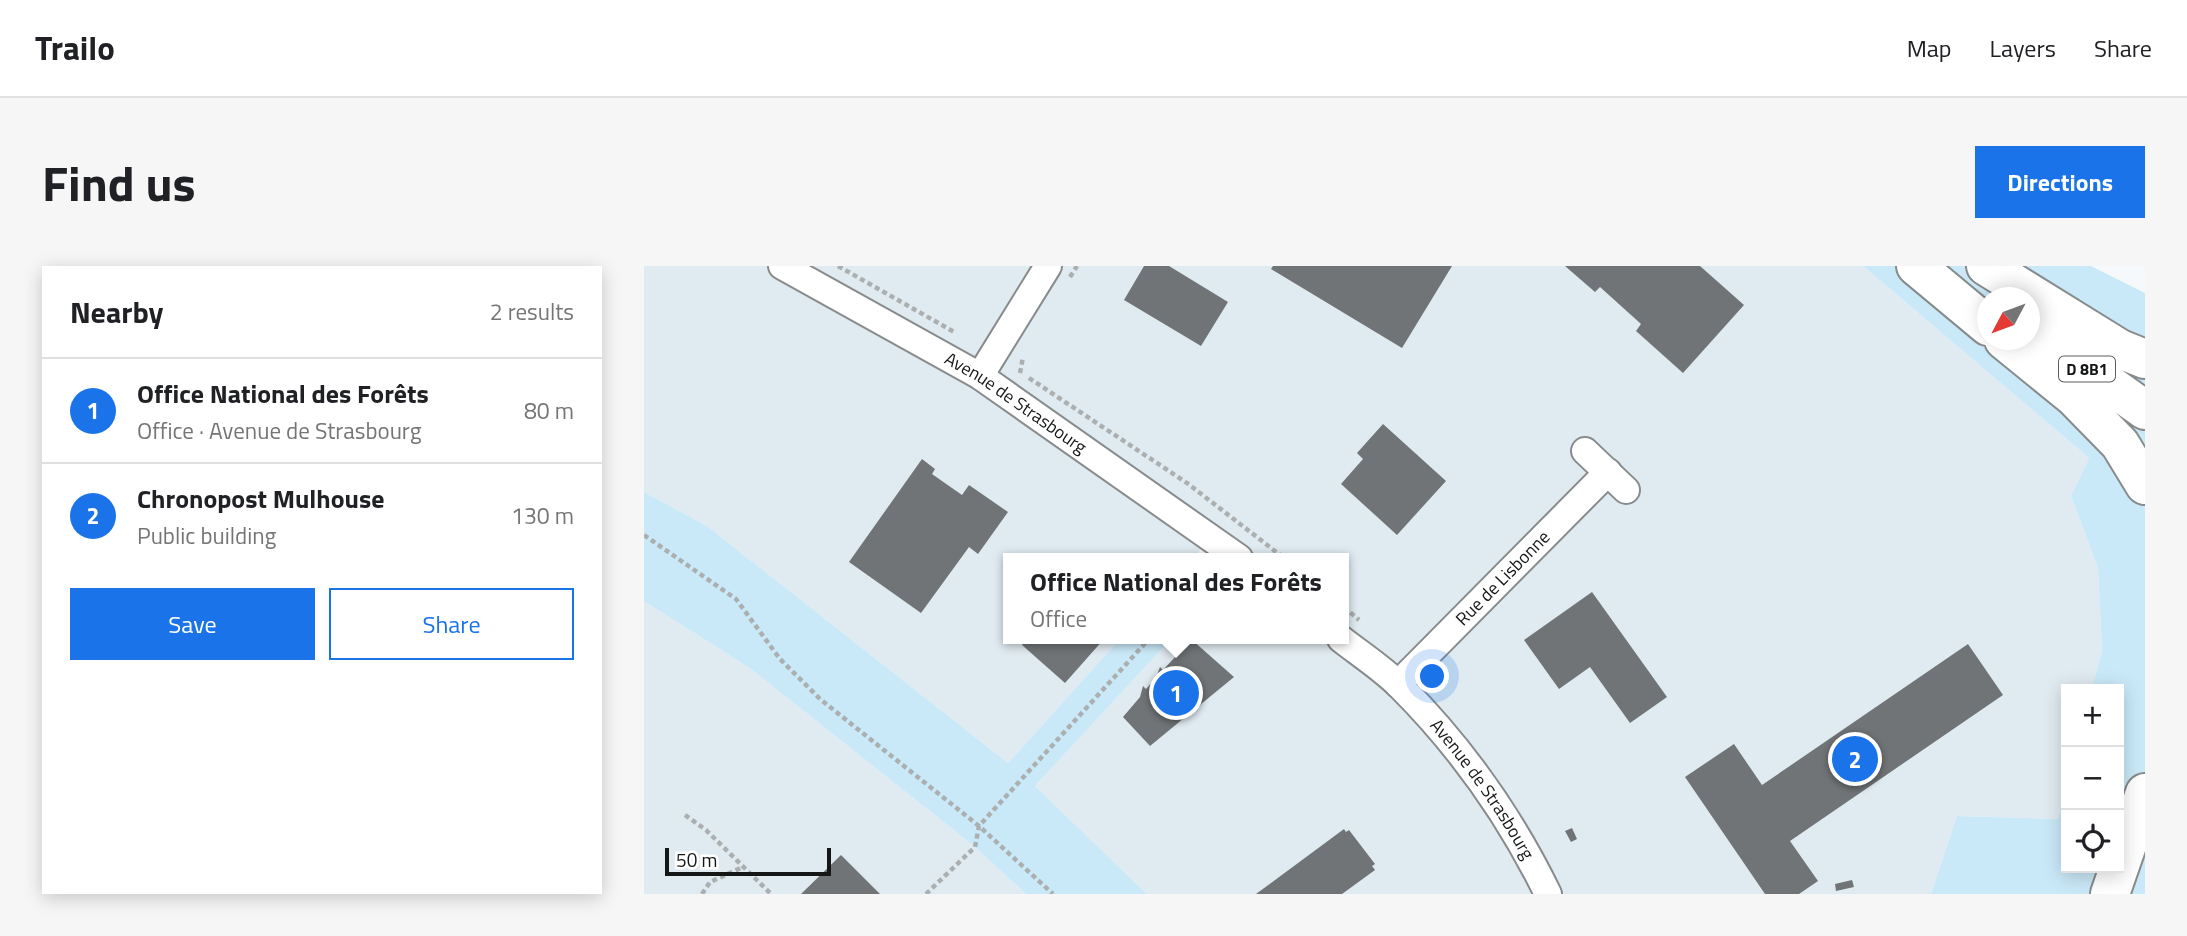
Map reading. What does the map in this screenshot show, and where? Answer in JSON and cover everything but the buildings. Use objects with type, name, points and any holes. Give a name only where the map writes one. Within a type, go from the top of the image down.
[{"type":"highway","points":[[1916,266],[1977,318]]},
{"type":"highway","points":[[1944,266],[1977,291]]},
{"type":"highway","name":"D 8B1","points":[[1986,266],[2120,349],[2145,359]]},
{"type":"highway","name":"D 8B1","points":[[2040,336],[2145,410]]},
{"type":"highway","name":"D 8B1","points":[[2016,350],[2074,397],[2120,444],[2145,485]]},
{"type":"highway","points":[[2110,894],[2145,793]]},
{"type":"highway","points":[[2137,894],[2145,875]]},
{"type":"street","name":"Avenue de Strasbourg","points":[[782,266],[980,376],[1232,553]]},
{"type":"street","points":[[980,376],[1048,266]]},
{"type":"street","name":"Rue de Lisbonne","points":[[1398,684],[1617,481],[1586,451]]},
{"type":"street","name":"Avenue de Strasbourg","points":[[1347,644],[1398,684],[1465,758],[1521,838],[1548,894]]},
{"type":"path","points":[[644,535],[736,599],[780,659],[820,698],[979,826],[1053,894]]},
{"type":"path","points":[[926,894],[975,847],[979,826],[1144,644]]},
{"type":"path","points":[[685,815],[706,830],[771,894]]},
{"type":"path","points":[[702,894],[710,882],[743,867]]},
{"type":"shaded area","points":[[644,266],[1863,266],[2089,458],[2071,496],[2098,568],[2102,650],[2093,684],[2061,684],[2061,808],[2058,819],[1957,816],[1931,894],[1147,894],[1035,786],[1166,644],[1349,644],[1349,553],[1215,553],[1205,545],[1198,553],[1003,553],[1003,644],[1115,644],[1008,763],[707,526],[644,492]]},
{"type":"shaded area","points":[[1863,266],[2091,266],[2145,293],[2145,894],[1931,894],[1957,816],[2058,819],[2061,808],[2061,873],[2124,873],[2124,684],[2093,684],[2102,650],[2098,568],[2071,496],[2089,458]]},
{"type":"shaded area","points":[[644,492],[707,526],[1008,763],[1115,644],[1166,644],[1035,786],[1147,894],[1026,894],[975,847],[751,669],[644,601]]},
{"type":"shaded area","points":[[644,601],[751,669],[975,847],[1026,894],[644,894]]},
{"type":"place","name":"Office National des Forêts","points":[[1176,693]]},
{"type":"place","name":"Chronopost Mulhouse","points":[[1855,759]]}]
